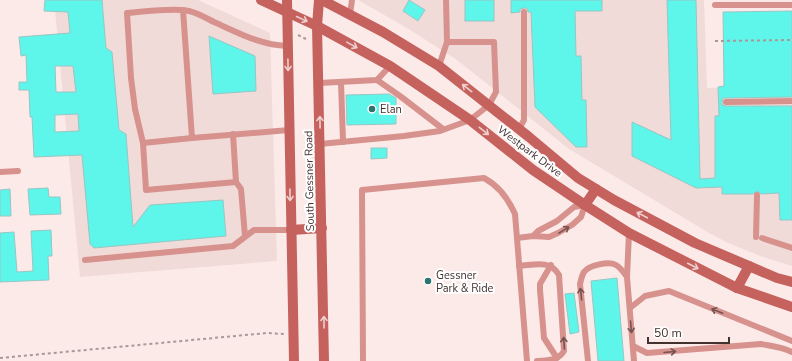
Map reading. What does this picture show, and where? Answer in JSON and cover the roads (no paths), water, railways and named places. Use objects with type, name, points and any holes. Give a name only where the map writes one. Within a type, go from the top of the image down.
[{"type":"main road","name":"Westpark Drive","points":[[261,0],[317,26],[390,66],[470,120],[533,170],[629,233],[737,288],[792,307]]},
{"type":"main road","name":"South Gessner Road","points":[[287,0],[294,361]]},
{"type":"main road","name":"South Gessner Road","points":[[319,0],[317,26],[324,361]]},
{"type":"main road","name":"Westpark Drive","points":[[322,0],[383,32],[439,66],[578,178],[596,189],[695,244],[792,282]]},
{"type":"main road","points":[[585,205],[596,189]]},
{"type":"main road","points":[[291,230],[322,228]]},
{"type":"main road","points":[[737,288],[749,266]]},
{"type":"lane","points":[[350,14],[352,0]]},
{"type":"lane","points":[[439,66],[447,42],[446,0]]},
{"type":"lane","points":[[715,5],[792,5]]},
{"type":"lane","points":[[183,10],[192,138]]},
{"type":"lane","points":[[236,182],[146,190],[143,143],[134,102],[127,13],[183,10],[207,18],[252,40],[267,44],[287,46]]},
{"type":"lane","points":[[519,129],[524,120],[524,12]]},
{"type":"lane","points":[[320,144],[404,136],[443,129],[470,120],[489,105],[496,92],[494,42],[447,42]]},
{"type":"lane","points":[[376,80],[390,66]]},
{"type":"lane","points":[[319,84],[376,80],[400,96],[443,129]]},
{"type":"lane","points":[[341,82],[343,142]]},
{"type":"lane","points":[[726,102],[792,101]]},
{"type":"lane","points":[[143,143],[289,130]]},
{"type":"lane","points":[[232,134],[236,182],[241,189],[245,236]]},
{"type":"lane","points":[[0,172],[18,170]]},
{"type":"lane","points":[[363,361],[362,190],[484,178],[500,190],[515,214],[527,361]]},
{"type":"lane","points":[[757,195],[759,238],[792,248]]},
{"type":"lane","points":[[517,238],[533,236],[549,237],[558,233],[572,225],[581,217],[585,205],[574,207],[557,221],[538,231],[533,236]]},
{"type":"lane","points":[[85,260],[233,246],[254,230],[291,230]]},
{"type":"lane","points":[[629,233],[627,277],[634,361]]},
{"type":"lane","points":[[520,266],[547,264],[551,265],[559,274],[564,351],[562,355],[557,358],[537,361]]},
{"type":"lane","points":[[588,361],[580,284],[583,273],[590,266],[615,264],[627,277]]},
{"type":"lane","points":[[551,265],[540,284],[540,290],[544,338],[557,358]]},
{"type":"lane","points":[[630,308],[645,296],[669,291],[792,341]]},
{"type":"lane","points":[[633,346],[647,353],[761,344],[792,352]]},
{"type":"place","name":"Elan","points":[[372,109]]},
{"type":"place","name":"Gessner Park & Ride","points":[[428,281]]}]
